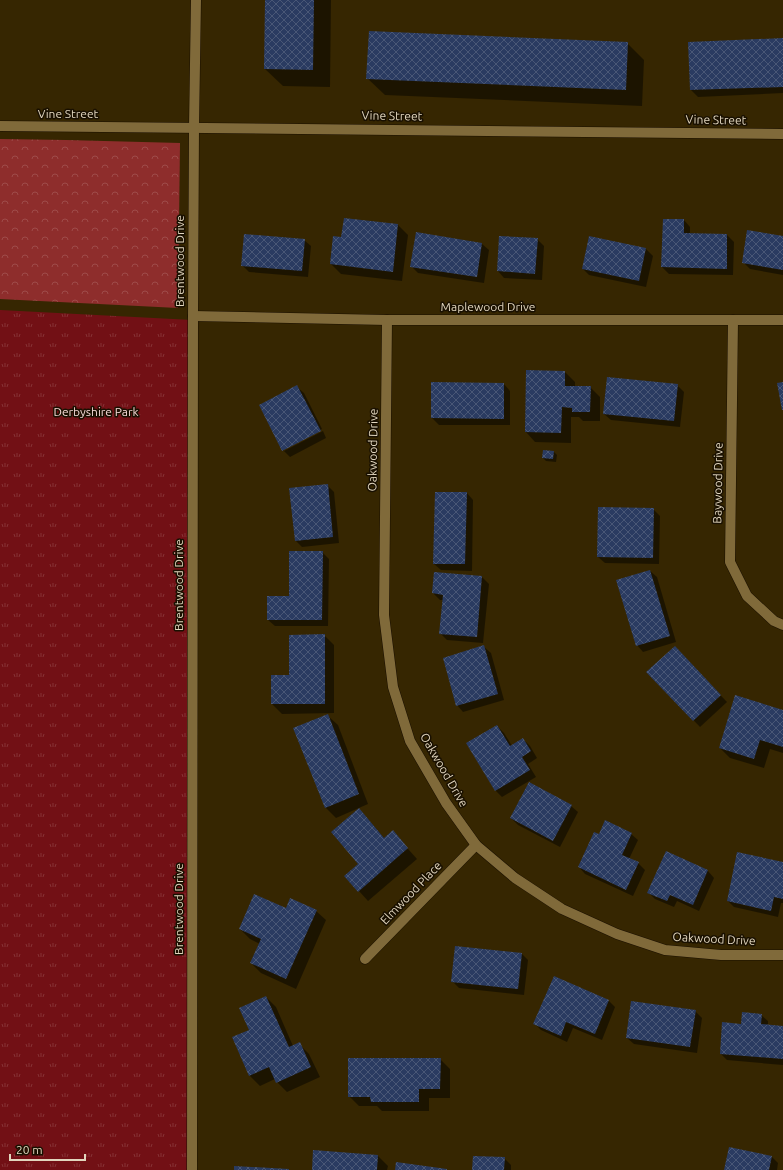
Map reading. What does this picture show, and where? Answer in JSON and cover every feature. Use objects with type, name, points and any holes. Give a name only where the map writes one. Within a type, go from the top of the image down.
[{"type":"street","name":"Brentwood Drive","points":[[192,1170],[193,316],[196,0]]},
{"type":"street","name":"Vine Street","points":[[0,126],[783,134]]},
{"type":"street","name":"Maplewood Drive","points":[[193,316],[387,320],[783,320]]},
{"type":"street","name":"Oakwood Drive","points":[[387,320],[384,615],[393,687],[410,741],[446,802],[476,845],[515,878],[562,909],[617,934],[665,950],[721,955],[783,955]]},
{"type":"street","name":"Baywood Drive","points":[[733,320],[730,562],[747,596],[774,620],[783,625]]},
{"type":"street","name":"Elmwood Place","points":[[365,959],[476,845]]},
{"type":"green space","points":[[0,139],[180,143],[178,308],[0,299]]},
{"type":"green space","name":"Derbyshire Park","points":[[0,310],[192,320],[192,1170],[0,1170]]},
{"type":"building","points":[[265,0],[314,0],[313,70],[264,69]]},
{"type":"building","points":[[369,31],[628,42],[626,90],[366,79]]},
{"type":"building","points":[[783,38],[783,87],[690,90],[688,42]]},
{"type":"building","points":[[344,218],[398,224],[393,272],[330,264],[333,236],[341,237]]},
{"type":"building","points":[[663,219],[684,219],[684,233],[727,234],[727,269],[661,267]]},
{"type":"building","points":[[747,230],[783,236],[783,270],[742,263]]},
{"type":"building","points":[[416,232],[482,243],[477,277],[410,267]]},
{"type":"building","points":[[244,234],[305,239],[302,271],[241,266]]},
{"type":"building","points":[[499,236],[538,238],[535,274],[497,271]]},
{"type":"building","points":[[589,236],[646,248],[639,281],[582,269]]},
{"type":"building","points":[[526,370],[565,371],[565,386],[591,386],[590,412],[572,412],[572,408],[562,407],[561,433],[525,432]]},
{"type":"building","points":[[607,377],[678,384],[674,421],[603,414]]},
{"type":"building","points":[[431,382],[504,383],[504,419],[431,418]]},
{"type":"building","points":[[783,382],[783,410],[782,410],[777,383]]},
{"type":"building","points":[[297,385],[321,431],[282,451],[259,405]]},
{"type":"building","points":[[543,450],[554,451],[553,459],[542,458]]},
{"type":"building","points":[[328,484],[333,537],[295,541],[289,488]]},
{"type":"building","points":[[435,492],[467,492],[465,564],[433,564]]},
{"type":"building","points":[[598,507],[654,508],[653,558],[597,557]]},
{"type":"building","points":[[289,551],[323,551],[322,620],[267,620],[267,596],[289,596]]},
{"type":"building","points":[[650,570],[670,636],[636,646],[616,580]]},
{"type":"building","points":[[434,572],[482,576],[477,637],[439,634],[443,595],[432,593]]},
{"type":"building","points":[[325,634],[325,704],[271,704],[271,675],[289,675],[289,635]]},
{"type":"building","points":[[484,645],[498,694],[456,706],[443,658]]},
{"type":"building","points":[[675,646],[721,695],[693,721],[646,672]]},
{"type":"building","points":[[735,695],[783,710],[783,747],[760,740],[754,759],[719,748]]},
{"type":"building","points":[[328,714],[359,794],[325,808],[293,728]]},
{"type":"building","points":[[497,725],[510,746],[523,738],[531,751],[522,757],[530,770],[495,791],[466,743]]},
{"type":"building","points":[[529,782],[572,805],[553,841],[510,818]]},
{"type":"building","points":[[359,808],[384,838],[393,830],[408,848],[358,892],[344,876],[358,864],[331,832]]},
{"type":"building","points":[[605,820],[632,833],[622,855],[639,862],[626,890],[578,867],[594,832],[599,834]]},
{"type":"building","points":[[666,851],[708,870],[693,905],[670,895],[667,901],[647,893]]},
{"type":"building","points":[[737,852],[783,862],[783,899],[774,897],[771,911],[727,901]]},
{"type":"building","points":[[254,894],[286,908],[290,898],[317,910],[286,979],[250,963],[261,939],[239,929]]},
{"type":"building","points":[[455,946],[522,953],[518,989],[451,982]]},
{"type":"building","points":[[554,976],[609,1000],[595,1034],[566,1022],[561,1036],[533,1024]]},
{"type":"building","points":[[266,996],[289,1047],[300,1042],[311,1067],[276,1083],[269,1067],[249,1076],[232,1037],[249,1030],[239,1008]]},
{"type":"building","points":[[631,1001],[696,1010],[690,1047],[626,1038]]},
{"type":"building","points":[[742,1012],[762,1014],[761,1024],[783,1026],[783,1059],[720,1054],[722,1022],[741,1024]]},
{"type":"building","points":[[348,1058],[441,1058],[440,1089],[419,1089],[419,1102],[371,1102],[370,1097],[348,1097]]},
{"type":"building","points":[[729,1147],[772,1156],[769,1170],[724,1170]]},
{"type":"building","points":[[313,1150],[378,1155],[377,1170],[312,1170]]},
{"type":"building","points":[[473,1156],[505,1157],[504,1170],[472,1170]]},
{"type":"building","points":[[396,1162],[447,1169],[447,1170],[395,1170]]},
{"type":"building","points":[[234,1166],[289,1169],[289,1170],[234,1170]]}]
